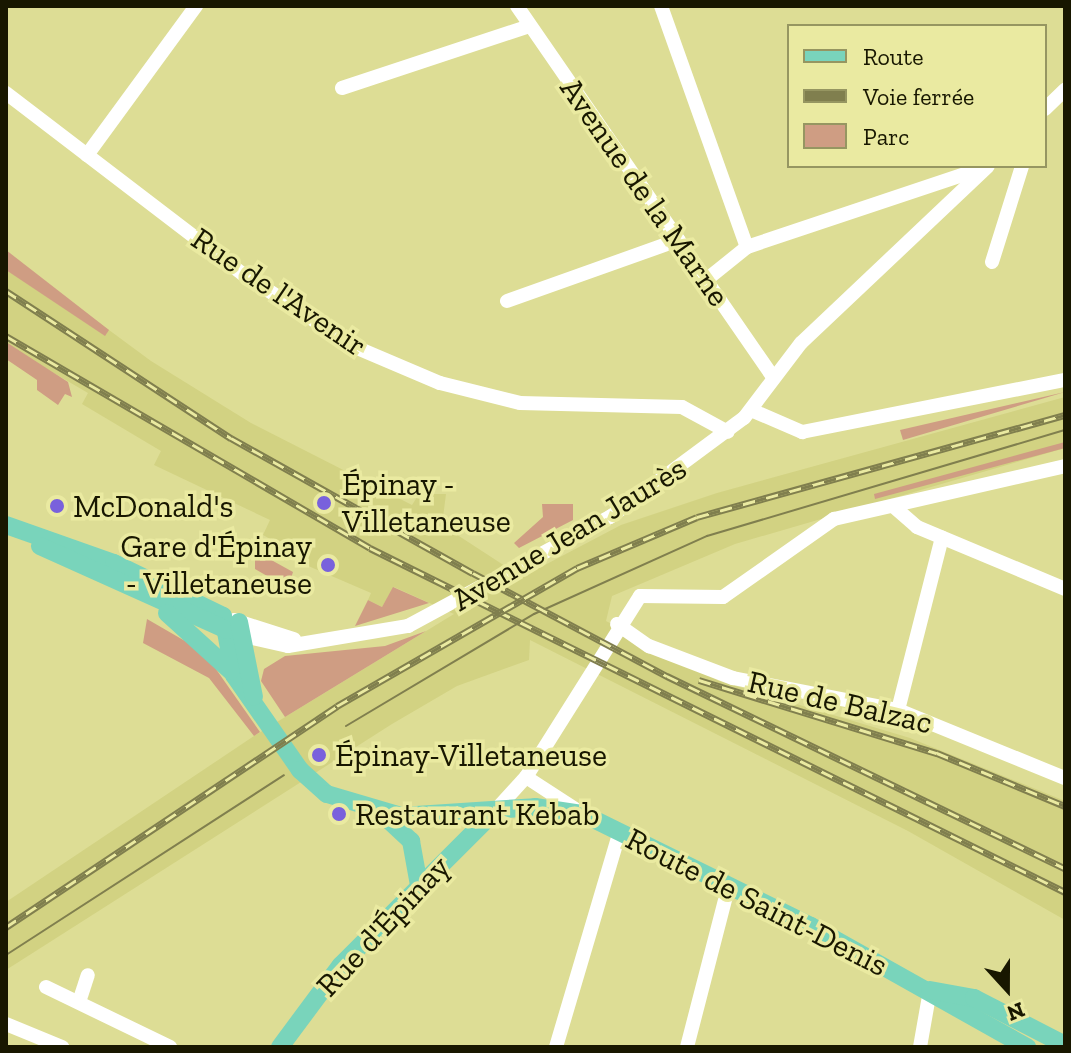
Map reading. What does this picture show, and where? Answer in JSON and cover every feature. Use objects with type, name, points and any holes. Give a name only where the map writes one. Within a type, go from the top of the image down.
[{"type":"main road","points":[[9,527],[139,593],[232,626]]},
{"type":"main road","points":[[9,527],[114,563],[232,626]]},
{"type":"main road","points":[[139,593],[202,638],[242,678]]},
{"type":"main road","points":[[232,626],[242,678],[255,704],[300,770],[327,794],[380,813],[411,841],[419,885]]},
{"type":"main road","name":"Route de Saint-Denis","points":[[380,813],[494,812],[535,807],[583,814],[729,885],[930,990],[964,1018],[1027,1047]]},
{"type":"main road","name":"Rue d'Épinay","points":[[280,1047],[341,965],[494,812]]},
{"type":"main road","name":"Route de Saint-Denis","points":[[930,990],[974,998],[1065,1044]]},
{"type":"street","points":[[87,155],[196,6]]},
{"type":"street","name":"Avenue de la Marne","points":[[517,6],[774,378]]},
{"type":"street","points":[[661,6],[747,247]]},
{"type":"street","points":[[342,88],[530,26]]},
{"type":"street","points":[[1047,107],[1065,90]]},
{"type":"street","name":"Rue de l'Avenir","points":[[6,93],[243,274],[355,347],[440,383],[520,403],[682,407],[728,432]]},
{"type":"street","points":[[706,280],[747,247],[982,168]]},
{"type":"street","name":"Avenue Jean Jaurès","points":[[232,626],[288,646],[322,643],[433,615],[610,517],[728,432],[751,410],[801,343],[986,168]]},
{"type":"street","points":[[992,262],[1021,168]]},
{"type":"street","points":[[507,301],[678,240]]},
{"type":"street","points":[[751,410],[802,432],[1065,380]]},
{"type":"street","points":[[494,812],[526,777],[634,600],[651,592],[723,597],[820,527],[893,506],[1065,466]]},
{"type":"street","points":[[893,506],[942,538],[1065,589]]},
{"type":"street","points":[[898,710],[942,538]]},
{"type":"street","name":"Rue de Balzac","points":[[617,624],[649,646],[733,678],[898,710],[1065,778]]},
{"type":"street","name":"Avenue Jean Jaurès","points":[[232,626],[322,643]]},
{"type":"street","points":[[242,678],[262,654],[288,646]]},
{"type":"street","name":"Route de Saint-Denis","points":[[526,777],[583,814]]},
{"type":"street","points":[[556,1047],[620,831]]},
{"type":"street","points":[[687,1047],[729,885]]},
{"type":"street","points":[[80,999],[88,975]]},
{"type":"street","points":[[46,987],[80,999],[170,1047]]},
{"type":"street","points":[[920,1047],[930,990]]},
{"type":"street","points":[[6,1024],[62,1047]]},
{"type":"shaded area","points":[[6,254],[151,361],[251,423],[412,505],[419,494],[446,494],[442,525],[522,577],[621,525],[717,493],[1065,397],[1065,448],[735,544],[612,596],[606,621],[719,681],[910,738],[1065,801],[1065,920],[908,831],[530,640],[529,660],[457,686],[392,724],[6,970],[6,902],[254,736],[454,614],[394,587],[382,607],[368,600],[371,593],[299,562],[301,556],[263,535],[270,520],[154,465],[161,451],[82,404],[88,393],[6,345]]},
{"type":"green space","points":[[6,250],[109,330],[105,336],[6,270]]},
{"type":"green space","points":[[6,342],[68,382],[72,397],[65,394],[58,405],[37,390],[37,380],[6,359]]},
{"type":"green space","points":[[1065,392],[903,440],[900,430]]},
{"type":"green space","points":[[1065,442],[1065,448],[875,499],[874,494]]},
{"type":"green space","points":[[542,504],[573,504],[573,520],[519,548],[514,543],[543,517]]},
{"type":"green space","points":[[255,551],[293,572],[288,588],[255,569]]},
{"type":"green space","points":[[393,587],[429,603],[355,626],[368,600],[382,607]]},
{"type":"green space","points":[[147,619],[204,652],[260,732],[254,736],[209,678],[143,643]]},
{"type":"green space","points":[[426,631],[285,717],[261,681],[264,669],[285,656],[385,646]]},
{"type":"tram line","points":[[346,726],[534,614],[707,536],[1065,430]]},
{"type":"tram line","points":[[6,955],[284,775]]},
{"type":"railway","points":[[6,291],[231,438],[473,573],[667,676],[1065,868]]},
{"type":"railway","points":[[6,336],[370,548],[1065,892]]},
{"type":"railway","points":[[6,927],[337,706],[577,568],[697,517],[1065,415]]},
{"type":"railway","points":[[699,680],[937,753],[1065,806]]},
{"type":"place","name":"Épinay - Villetaneuse","points":[[324,503]]},
{"type":"place","name":"McDonald's","points":[[57,506]]},
{"type":"place","name":"Gare d'Épinay - Villetaneuse","points":[[328,565]]},
{"type":"place","name":"Épinay-Villetaneuse","points":[[319,755]]},
{"type":"place","name":"Restaurant Kebab","points":[[339,814]]}]
